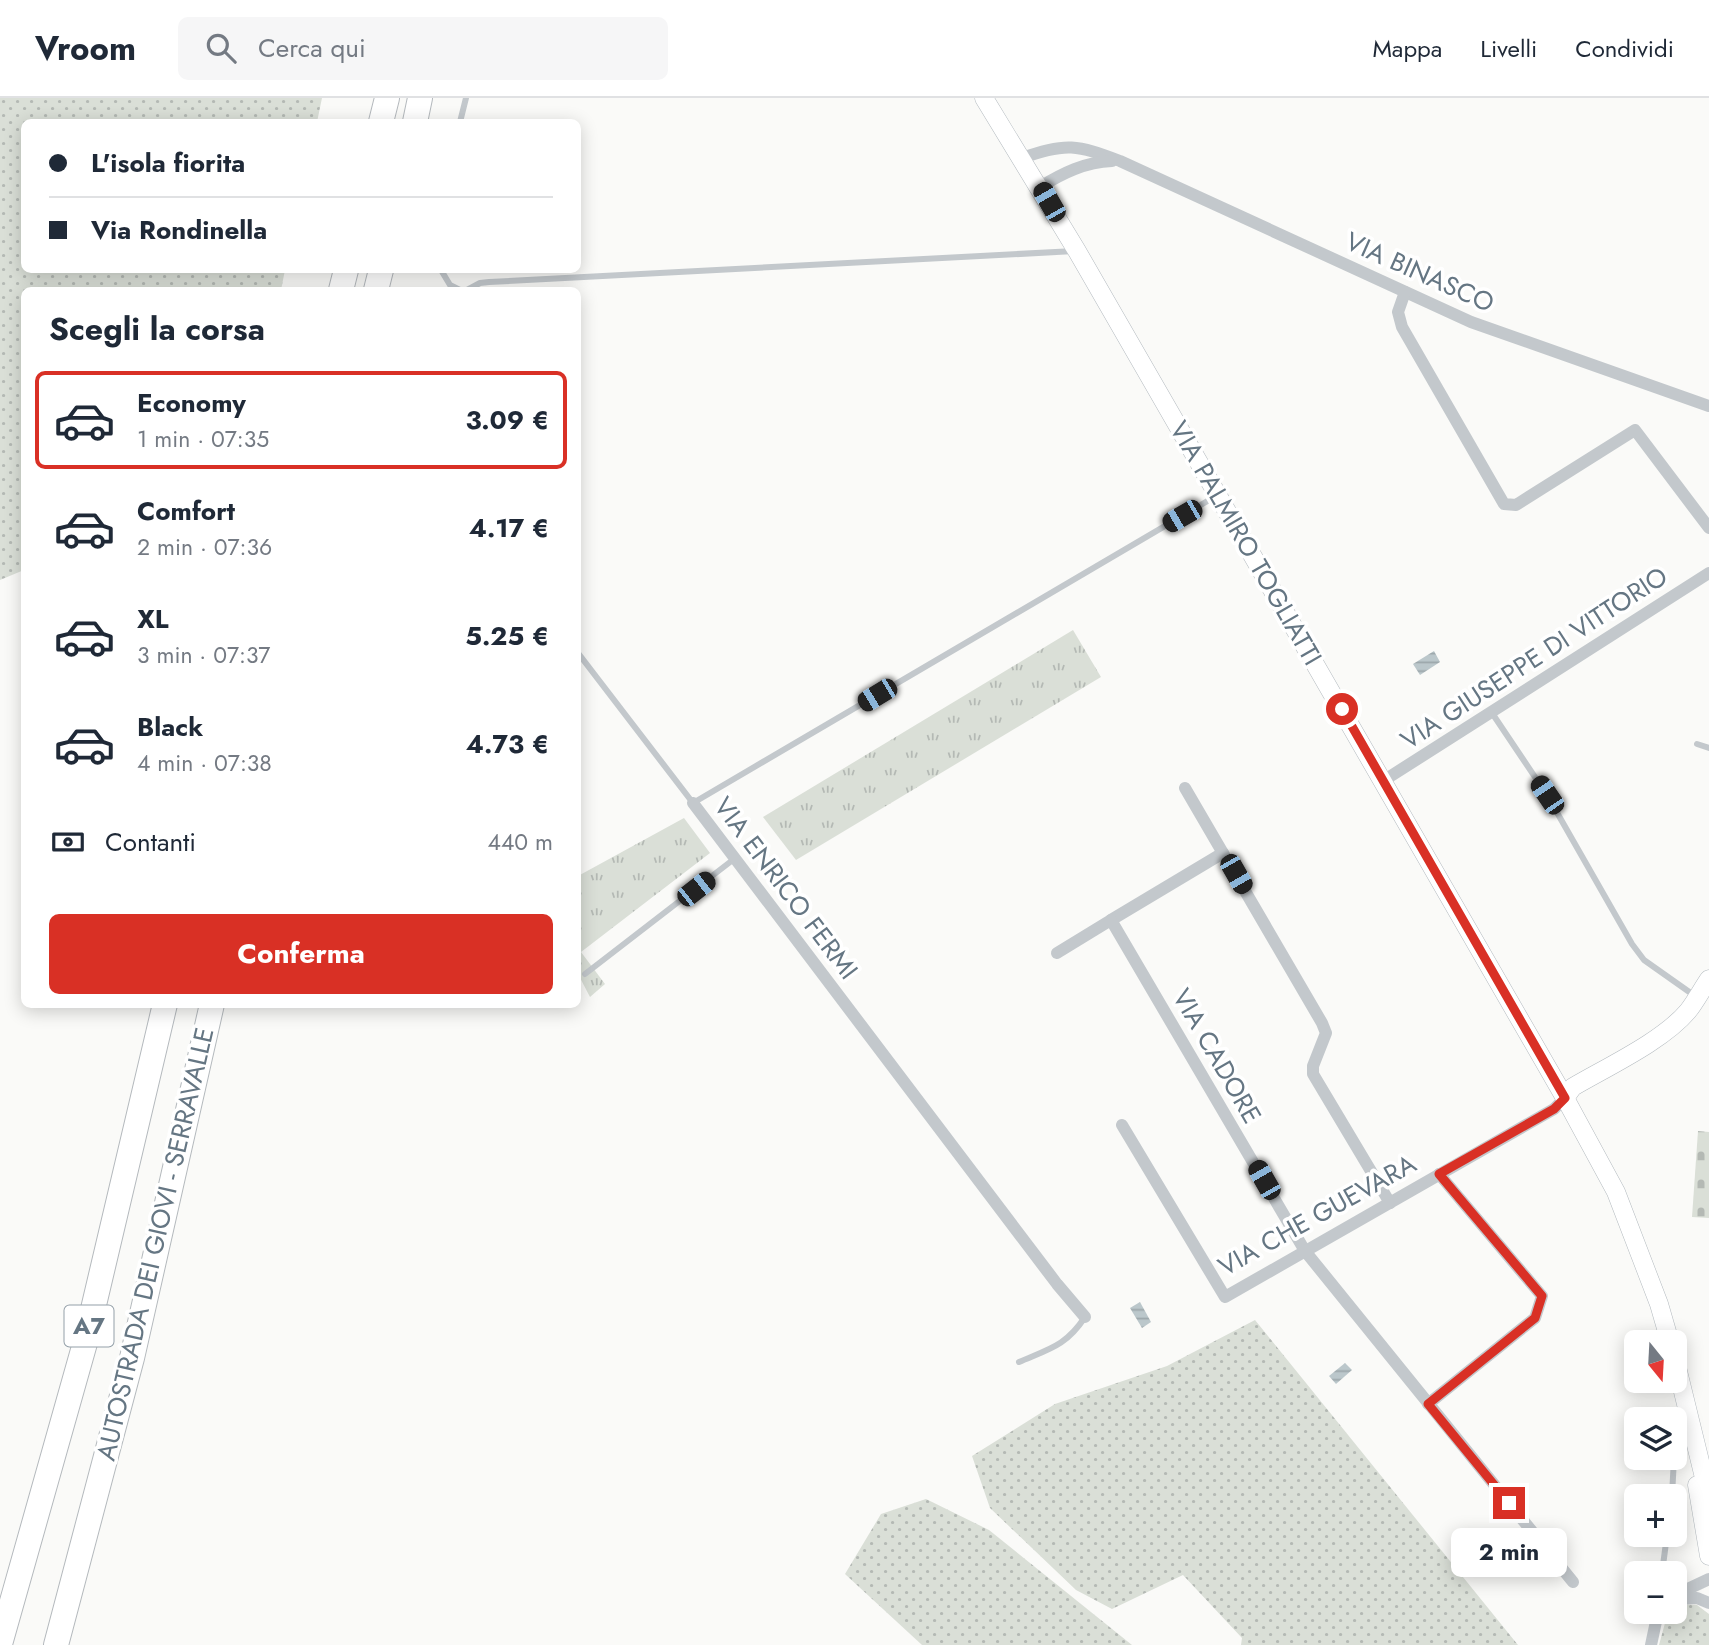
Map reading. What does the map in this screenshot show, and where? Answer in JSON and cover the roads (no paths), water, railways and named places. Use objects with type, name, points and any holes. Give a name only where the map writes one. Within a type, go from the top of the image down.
[{"type":"highway","points":[[382,119],[387,98]]},
{"type":"highway","points":[[416,119],[420,98]]},
{"type":"highway","name":"AUTOSTRADA DEI GIOVI - SERRAVALLE","points":[[0,1644],[85,1343],[164,1008]]},
{"type":"highway","name":"AUTOSTRADA DEI GIOVI - SERRAVALLE","points":[[56,1645],[132,1358],[211,1008]]},
{"type":"street","name":"VIA PALMIRO TOGLIATTI","points":[[984,98],[1040,187],[1565,1098],[1616,1192],[1667,1330]]},
{"type":"street","name":"VIA BINASCO","points":[[1022,158],[1062,146],[1083,148],[1120,161],[1471,322],[1709,406]]},
{"type":"street","points":[[1040,187],[1058,176],[1092,162],[1120,161]]},
{"type":"street","points":[[1405,292],[1398,312],[1402,327],[1504,504],[1516,505],[1635,430],[1709,528]]},
{"type":"street","name":"VIA GIUSEPPE DI VITTORIO","points":[[1383,781],[1709,573]]},
{"type":"street","points":[[1185,788],[1322,1023],[1326,1033],[1313,1066],[1313,1074],[1390,1203]]},
{"type":"street","name":"VIA ENRICO FERMI","points":[[693,803],[1057,1284],[1085,1317]]},
{"type":"street","points":[[1057,953],[1223,853]]},
{"type":"street","name":"VIA CADORE","points":[[1111,920],[1305,1251],[1573,1582]]},
{"type":"street","points":[[1565,1098],[1573,1087],[1647,1043],[1678,1020],[1709,979]]},
{"type":"street","name":"VIA CHE GUEVARA","points":[[1122,1125],[1225,1297],[1554,1109],[1565,1098]]},
{"type":"street","points":[[1428,1404],[1535,1318],[1542,1296],[1439,1174]]},
{"type":"street","points":[[1683,1393],[1709,1498]]},
{"type":"street","points":[[1692,1429],[1696,1475],[1709,1556]]},
{"type":"street","points":[[1687,1591],[1709,1579]]},
{"type":"street","points":[[1687,1597],[1709,1603]]},
{"type":"street","points":[[1651,1645],[1655,1624]]},
{"type":"lane","points":[[461,119],[466,98]]},
{"type":"lane","points":[[473,287],[489,282],[1077,251]]},
{"type":"lane","points":[[443,273],[454,287]]},
{"type":"lane","name":"VIA ENRICO FERMI","points":[[693,803],[1218,495]]},
{"type":"lane","points":[[581,657],[693,803]]},
{"type":"lane","points":[[1492,713],[1547,795],[1632,944],[1644,960],[1697,997]]},
{"type":"lane","points":[[1697,744],[1709,748]]},
{"type":"lane","points":[[585,974],[734,859]]},
{"type":"lane","points":[[1019,1362],[1059,1345],[1074,1335],[1085,1317]]}]
